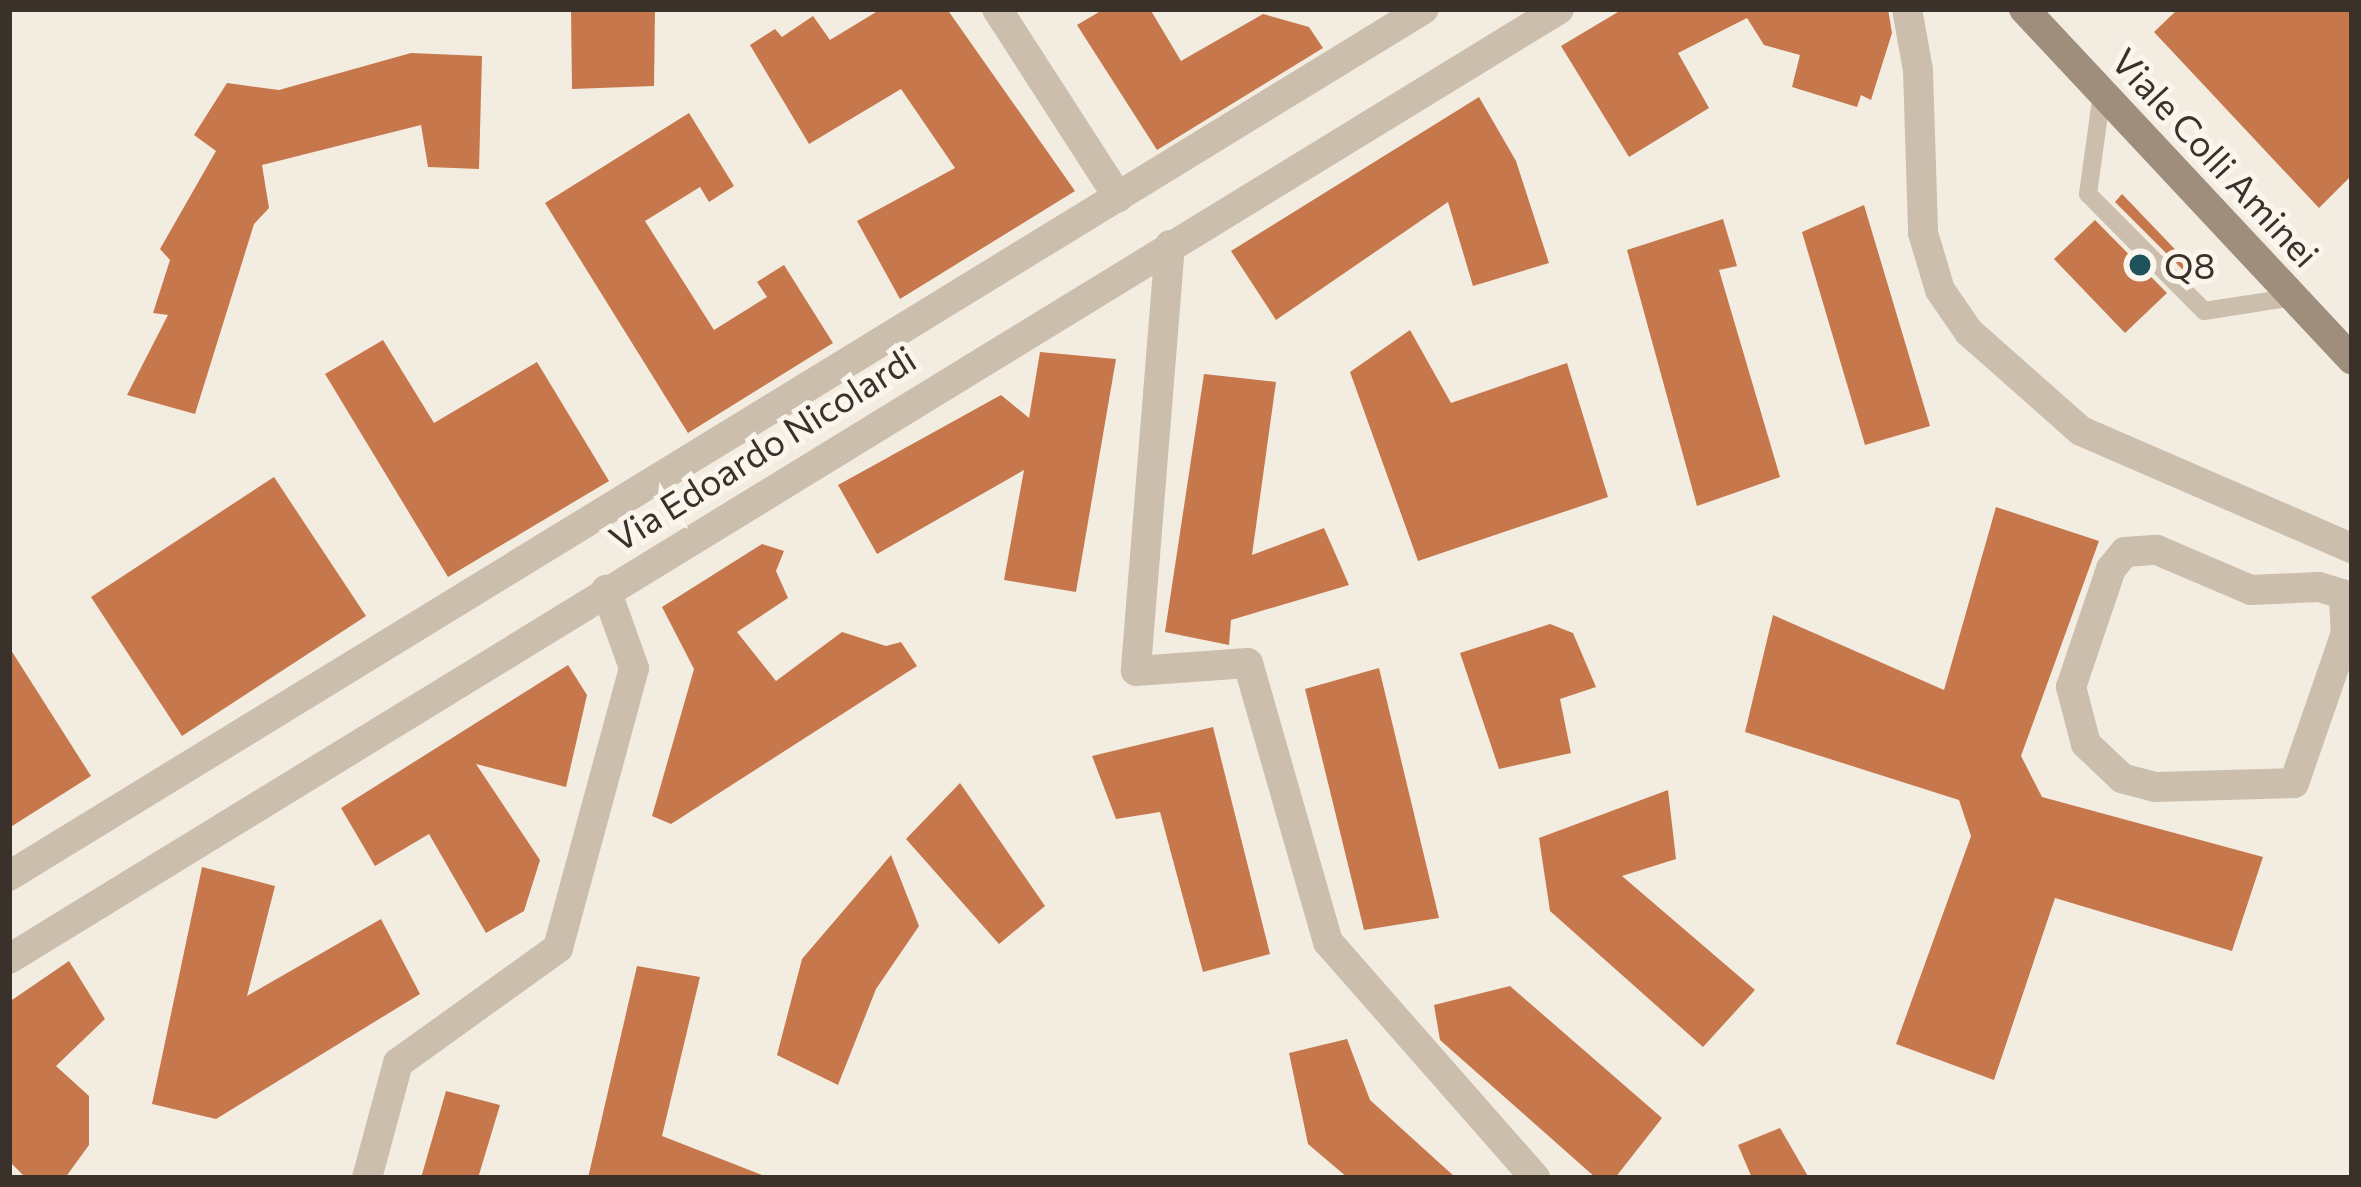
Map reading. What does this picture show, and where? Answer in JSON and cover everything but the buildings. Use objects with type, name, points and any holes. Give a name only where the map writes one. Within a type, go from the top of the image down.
[{"type":"main road","name":"Viale Colli Aminei","points":[[2024,9],[2352,359]]},
{"type":"street","points":[[997,9],[1118,197]]},
{"type":"street","name":"Via Edoardo Nicolardi","points":[[9,876],[1424,9]]},
{"type":"street","name":"Via Edoardo Nicolardi","points":[[9,959],[1559,9]]},
{"type":"street","points":[[1907,9],[1918,70],[1923,233],[1940,290],[1969,332],[2081,430],[2352,548]]},
{"type":"street","points":[[1169,245],[1136,671],[1248,663],[1328,942],[1535,1178]]},
{"type":"street","points":[[2157,550],[2251,590],[2319,587],[2348,598],[2346,633],[2294,783],[2155,787],[2122,778],[2086,743],[2071,687],[2110,569],[2125,552],[2157,550]]},
{"type":"street","points":[[367,1178],[398,1063],[558,948],[634,668],[606,590]]},
{"type":"lane","points":[[2102,93],[2088,194],[2204,311],[2294,296]]},
{"type":"place","name":"Q8","points":[[2140,265]]}]
